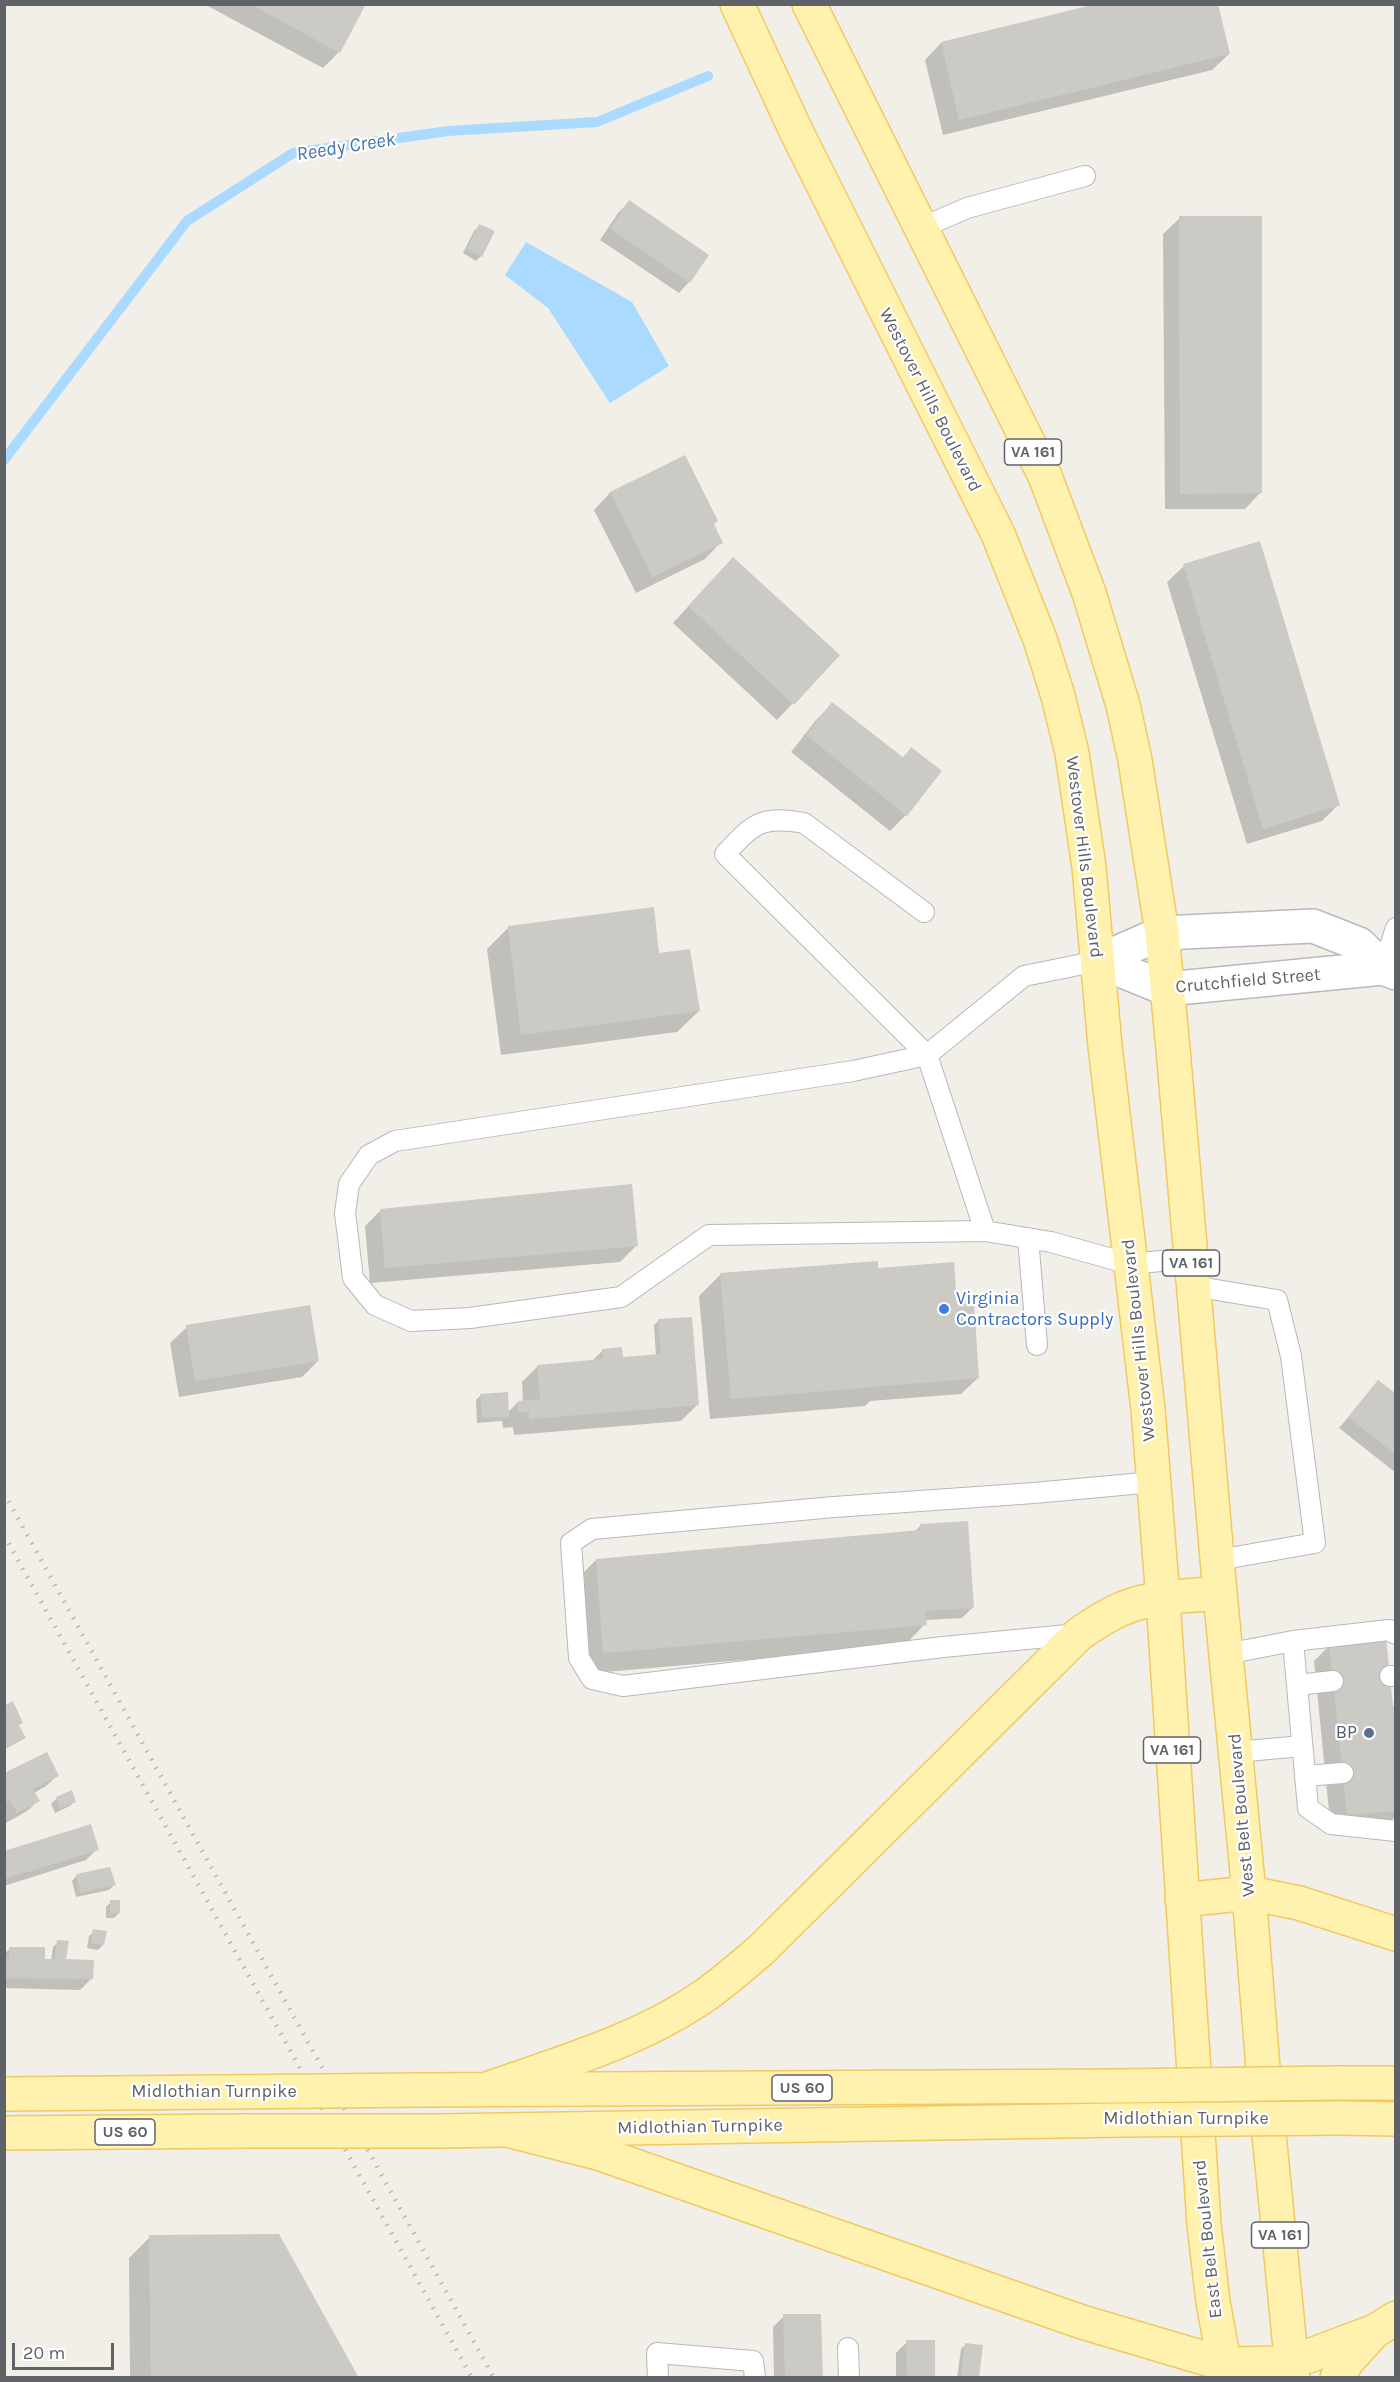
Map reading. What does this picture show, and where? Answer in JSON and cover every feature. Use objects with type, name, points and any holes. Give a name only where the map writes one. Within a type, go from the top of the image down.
[{"type":"main road","name":"Westover Hills Boulevard","points":[[737,4],[798,135],[998,534],[1040,639],[1058,696],[1081,807],[1105,1046],[1148,1409],[1163,1599]]},
{"type":"main road","name":"VA 161","points":[[809,4],[1045,476],[1089,593],[1123,705],[1135,760],[1162,933],[1217,1549]]},
{"type":"main road","name":"West Belt Boulevard","points":[[1217,1549],[1292,2370]]},
{"type":"main road","points":[[487,2089],[611,2045],[665,2019],[703,1997],[761,1950],[1080,1634],[1104,1617],[1126,1607],[1163,1599],[1220,1593]]},
{"type":"main road","name":"VA 161","points":[[1163,1599],[1182,1900]]},
{"type":"main road","points":[[1182,1900],[1249,1893],[1299,1903],[1395,1934]]},
{"type":"main road","name":"East Belt Boulevard","points":[[1182,1900],[1195,2100],[1212,2302],[1225,2371]]},
{"type":"main road","name":"Midlothian Turnpike","points":[[4,2094],[1395,2083]]},
{"type":"main road","name":"Midlothian Turnpike","points":[[4,2133],[441,2131],[1395,2118]]},
{"type":"main road","points":[[507,2130],[598,2153],[1225,2371],[1292,2370],[1385,2325]]},
{"type":"main road","points":[[1337,2378],[1348,2360],[1385,2325]]},
{"type":"street","points":[[1098,961],[1162,933],[1313,926],[1359,944],[1389,971]]},
{"type":"street","name":"Crutchfield Street","points":[[1098,961],[1167,989],[1389,971]]},
{"type":"lane","points":[[921,228],[967,208],[1085,176]]},
{"type":"lane","points":[[924,912],[804,823],[782,819],[760,823],[749,829],[725,854],[927,1054],[985,1231]]},
{"type":"lane","points":[[1389,971],[1395,928]]},
{"type":"lane","points":[[1098,961],[1024,976],[927,1054],[853,1071],[395,1141],[369,1155],[349,1184],[345,1213],[353,1278],[375,1305],[411,1321],[470,1318],[621,1297],[709,1235],[985,1231],[1051,1242],[1130,1264],[1192,1272],[1277,1300],[1291,1356],[1315,1543],[1217,1549]]},
{"type":"lane","points":[[1028,1238],[1037,1345]]},
{"type":"lane","points":[[1080,1634],[931,1648],[622,1686],[592,1679],[579,1658],[571,1543],[592,1529],[834,1507],[1034,1494],[1154,1482]]},
{"type":"lane","points":[[1226,1654],[1293,1641],[1389,1630],[1395,1634]]},
{"type":"lane","points":[[1293,1641],[1308,1808],[1331,1824],[1395,1831]]},
{"type":"lane","points":[[1297,1685],[1333,1681]]},
{"type":"lane","points":[[1236,1752],[1302,1746]]},
{"type":"lane","points":[[1305,1776],[1342,1773]]},
{"type":"lane","points":[[848,2348],[849,2378]]},
{"type":"lane","points":[[658,2378],[657,2353],[753,2361],[755,2378]]},
{"type":"water","points":[[526,242],[632,302],[669,366],[610,403],[548,308],[505,275]]},
{"type":"building","points":[[250,4],[366,4],[340,53]]},
{"type":"building","points":[[1096,4],[1218,4],[1230,54],[959,120],[941,42]]},
{"type":"building","points":[[629,200],[709,255],[690,283],[610,229]]},
{"type":"building","points":[[1179,216],[1262,216],[1262,493],[1180,494]]},
{"type":"building","points":[[479,224],[495,231],[482,257],[467,248]]},
{"type":"building","points":[[685,455],[718,521],[714,524],[723,543],[652,577],[612,495],[608,493]]},
{"type":"building","points":[[1260,541],[1340,805],[1263,829],[1183,564]]},
{"type":"building","points":[[733,557],[840,655],[794,705],[688,606]]},
{"type":"building","points":[[832,702],[904,758],[911,747],[942,771],[907,816],[806,735]]},
{"type":"building","points":[[654,907],[659,953],[690,949],[700,1011],[521,1035],[508,926]]},
{"type":"building","points":[[632,1184],[638,1246],[385,1268],[380,1209]]},
{"type":"building","points":[[878,1261],[878,1268],[954,1262],[957,1304],[974,1302],[979,1378],[731,1399],[720,1273]]},
{"type":"building","points":[[310,1305],[319,1361],[195,1381],[186,1325]]},
{"type":"building","points":[[692,1317],[699,1405],[529,1419],[529,1412],[518,1413],[518,1401],[540,1399],[537,1365],[603,1359],[602,1349],[622,1347],[623,1357],[661,1354],[658,1319]]},
{"type":"building","points":[[1378,1380],[1395,1393],[1395,1454],[1348,1417]]},
{"type":"building","points":[[508,1392],[509,1417],[482,1418],[480,1394]]},
{"type":"building","points":[[968,1521],[974,1608],[925,1611],[927,1625],[603,1653],[596,1559],[920,1530],[920,1524]]},
{"type":"building","points":[[1386,1637],[1393,1706],[1395,1705],[1395,1811],[1347,1815],[1329,1643]]},
{"type":"building","points":[[13,1701],[23,1723],[19,1725],[26,1738],[4,1749],[4,1706]]},
{"type":"building","points":[[47,1752],[59,1776],[33,1789],[40,1801],[17,1813],[10,1800],[4,1803],[4,1773]]},
{"type":"building","points":[[72,1790],[76,1802],[60,1809],[56,1797]]},
{"type":"building","points":[[91,1824],[99,1850],[4,1879],[4,1851]]},
{"type":"building","points":[[110,1867],[116,1885],[80,1893],[76,1874]]},
{"type":"building","points":[[110,1900],[120,1900],[120,1913],[110,1913]]},
{"type":"building","points":[[93,1929],[107,1931],[104,1945],[91,1943]]},
{"type":"building","points":[[57,1940],[69,1941],[66,1959],[94,1960],[93,1979],[4,1978],[4,1958],[9,1958],[9,1947],[45,1947],[45,1959],[55,1959]]},
{"type":"building","points":[[279,2234],[359,2378],[151,2378],[149,2235]]},
{"type":"building","points":[[783,2314],[821,2314],[823,2378],[785,2378]]},
{"type":"building","points":[[906,2340],[935,2340],[935,2378],[907,2378]]},
{"type":"building","points":[[965,2343],[983,2345],[979,2378],[961,2378]]},
{"type":"waterway","name":"Reedy Creek","points":[[4,460],[187,221],[293,153],[448,131],[597,122],[708,76]]},
{"type":"railway","points":[[4,1493],[494,2378]]},
{"type":"railway","points":[[4,1535],[472,2378]]},
{"type":"place","name":"Virginia Contractors Supply","points":[[944,1309]]},
{"type":"place","name":"BP","points":[[1369,1733]]}]
